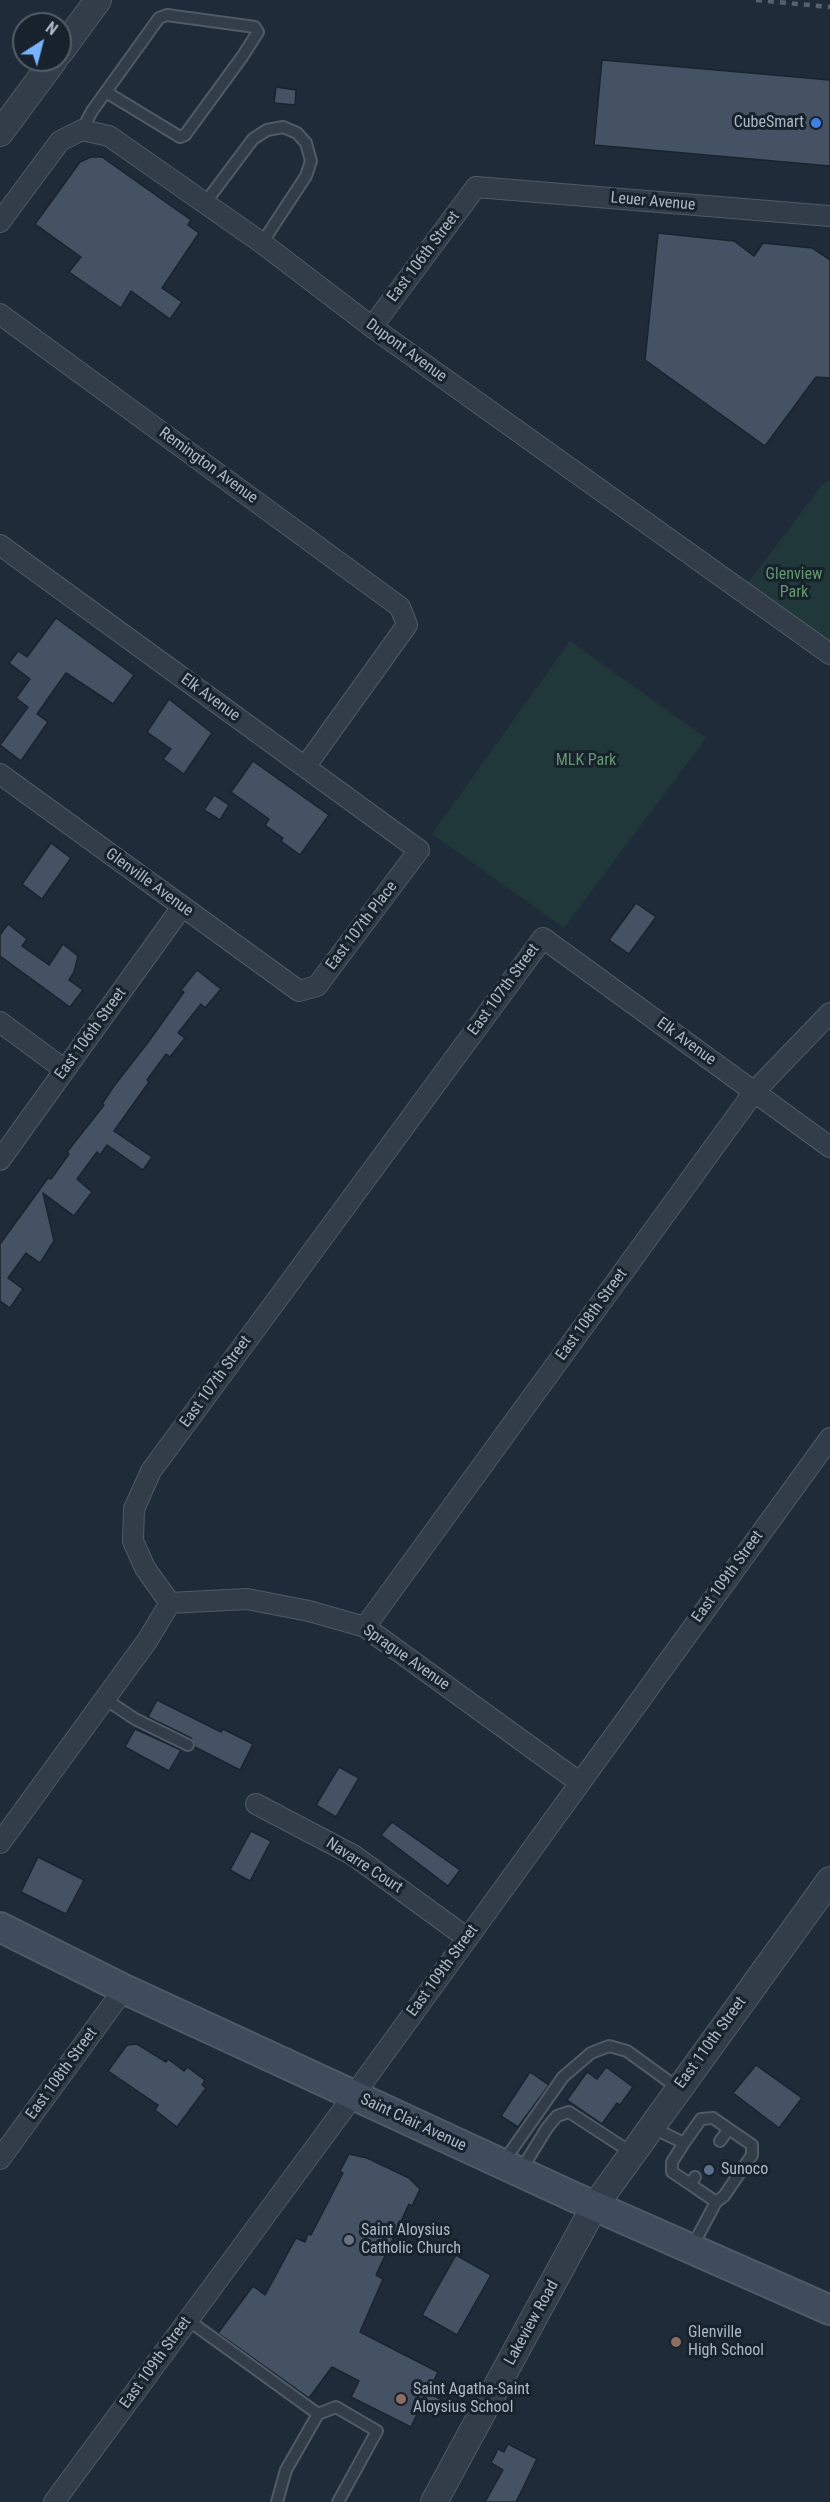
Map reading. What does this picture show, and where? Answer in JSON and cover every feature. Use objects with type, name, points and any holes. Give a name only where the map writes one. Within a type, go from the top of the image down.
[{"type":"main road","name":"Saint Clair Avenue","points":[[0,1927],[124,1989],[594,2207],[830,2310]]},
{"type":"street","points":[[72,35],[98,0]]},
{"type":"street","points":[[0,133],[45,72]]},
{"type":"street","points":[[0,222],[54,148],[67,136],[82,130]]},
{"type":"street","name":"Dupont Avenue","points":[[82,130],[109,136],[205,203],[262,243],[372,327],[830,654]]},
{"type":"street","name":"Leuer Avenue","points":[[476,188],[830,216]]},
{"type":"street","name":"East 106th Street","points":[[372,327],[476,188]]},
{"type":"street","name":"Remington Avenue","points":[[0,315],[400,607],[407,625],[305,767]]},
{"type":"street","name":"Elk Avenue","points":[[0,545],[419,850]]},
{"type":"street","name":"Glenville Avenue","points":[[0,774],[299,991]]},
{"type":"street","name":"East 107th Place","points":[[299,991],[317,986],[419,850]]},
{"type":"street","name":"East 106th Street","points":[[0,1160],[182,908]]},
{"type":"street","name":"Elk Avenue","points":[[543,938],[830,1147]]},
{"type":"street","name":"East 107th Street","points":[[170,1603],[145,1568],[133,1541],[134,1509],[151,1471],[543,938]]},
{"type":"street","name":"East 108th Street","points":[[365,1627],[754,1092],[830,1013]]},
{"type":"street","points":[[0,1022],[65,1070]]},
{"type":"street","name":"East 109th Street","points":[[54,2502],[354,2095],[830,1438]]},
{"type":"street","name":"Sprague Avenue","points":[[170,1603],[247,1599],[309,1611],[365,1627],[579,1782]]},
{"type":"street","points":[[0,1843],[147,1641],[170,1603]]},
{"type":"street","name":"Navarre Court","points":[[256,1804],[353,1855],[467,1938]]},
{"type":"street","name":"East 110th Street","points":[[594,2207],[830,1880]]},
{"type":"street","name":"East 108th Street","points":[[0,2159],[124,1989]]},
{"type":"street","name":"Lakeview Road","points":[[434,2502],[594,2207]]},
{"type":"lane","points":[[82,130],[106,92],[159,18],[168,15],[255,27],[258,32],[185,135],[180,137],[106,92]]},
{"type":"lane","points":[[205,203],[252,139],[267,130],[283,127],[297,133],[306,143],[311,161],[306,176],[262,243]]},
{"type":"lane","points":[[105,1699],[135,1719],[188,1745]]},
{"type":"lane","points":[[511,2168],[563,2077],[591,2054],[609,2046],[627,2050],[678,2088]]},
{"type":"lane","points":[[511,2168],[557,2116],[569,2112],[632,2153]]},
{"type":"lane","points":[[691,2249],[716,2202],[724,2196],[752,2155],[752,2145],[712,2118],[701,2119],[672,2162],[672,2172],[692,2180],[716,2202]]},
{"type":"lane","points":[[651,2127],[684,2144]]},
{"type":"lane","points":[[720,2141],[729,2129]]},
{"type":"lane","points":[[188,2320],[318,2414]]},
{"type":"lane","points":[[277,2502],[286,2470],[318,2414],[336,2407],[377,2431],[338,2502]]},
{"type":"green space","name":"Glenview Park","points":[[830,480],[830,654],[742,591],[822,485]]},
{"type":"green space","name":"MLK Park","points":[[570,641],[706,738],[564,928],[432,834]]},
{"type":"building","points":[[602,60],[830,80],[830,166],[594,145]]},
{"type":"building","points":[[276,87],[296,90],[295,105],[274,103]]},
{"type":"building","points":[[91,157],[102,157],[191,220],[188,225],[199,233],[162,288],[182,302],[170,319],[131,291],[121,308],[69,272],[81,257],[35,224],[80,162]]},
{"type":"building","points":[[658,233],[734,241],[754,256],[763,243],[812,248],[830,260],[830,378],[816,377],[765,446],[645,360]]},
{"type":"building","points":[[56,618],[134,675],[113,704],[66,673],[37,714],[48,722],[21,761],[0,745],[28,707],[16,698],[30,679],[9,663],[18,651],[27,657]]},
{"type":"building","points":[[169,699],[212,733],[184,774],[163,759],[171,749],[147,732]]},
{"type":"building","points":[[253,761],[329,815],[300,855],[281,841],[283,838],[265,825],[269,819],[231,792]]},
{"type":"building","points":[[214,795],[229,805],[220,820],[204,810]]},
{"type":"building","points":[[51,843],[71,858],[42,899],[22,884]]},
{"type":"building","points":[[636,903],[656,917],[629,954],[609,940]]},
{"type":"building","points":[[8,924],[27,939],[22,946],[49,965],[63,944],[78,956],[74,972],[69,980],[83,990],[70,1007],[0,956],[0,935]]},
{"type":"building","points":[[197,970],[221,989],[205,1008],[201,1004],[178,1033],[185,1038],[170,1057],[166,1054],[114,1131],[152,1157],[143,1170],[107,1145],[100,1155],[97,1152],[77,1179],[92,1192],[74,1216],[43,1193],[54,1241],[40,1263],[26,1253],[8,1278],[23,1289],[10,1308],[0,1301],[0,1244],[48,1178],[51,1179],[69,1154],[67,1152],[104,1105],[102,1104],[114,1086],[149,1041],[184,992],[181,990]]},
{"type":"building","points":[[157,1700],[221,1732],[223,1729],[253,1744],[240,1770],[195,1747],[191,1738],[148,1717]]},
{"type":"building","points":[[135,1729],[181,1750],[169,1771],[125,1747]]},
{"type":"building","points":[[339,1767],[359,1778],[336,1817],[316,1805]]},
{"type":"building","points":[[392,1822],[460,1870],[448,1886],[381,1835]]},
{"type":"building","points":[[251,1831],[271,1841],[250,1881],[230,1870]]},
{"type":"building","points":[[38,1857],[84,1880],[66,1914],[21,1892]]},
{"type":"building","points":[[137,2044],[166,2062],[168,2059],[184,2071],[187,2067],[205,2080],[202,2085],[206,2088],[177,2127],[155,2110],[158,2105],[108,2071],[127,2045]]},
{"type":"building","points":[[756,2065],[802,2098],[779,2128],[733,2093]]},
{"type":"building","points":[[606,2067],[633,2087],[620,2105],[617,2103],[602,2124],[567,2100],[587,2072],[597,2079]]},
{"type":"building","points":[[530,2072],[549,2085],[518,2127],[501,2116]]},
{"type":"building","points":[[349,2154],[367,2158],[409,2178],[420,2189],[412,2206],[409,2204],[376,2275],[383,2279],[360,2332],[438,2372],[428,2393],[442,2400],[434,2415],[420,2408],[411,2427],[351,2397],[359,2381],[332,2367],[309,2398],[218,2333],[253,2286],[265,2295],[296,2238],[305,2242],[308,2234],[311,2235],[343,2173],[340,2171]]},
{"type":"building","points":[[456,2255],[491,2275],[457,2335],[422,2315]]},
{"type":"building","points":[[508,2444],[537,2459],[516,2502],[485,2502],[503,2470],[491,2463],[498,2449],[504,2452]]},
{"type":"railway","points":[[756,0],[830,7]]},
{"type":"place","name":"CubeSmart","points":[[816,123]]},
{"type":"place","name":"Sunoco","points":[[709,2170]]},
{"type":"place","name":"Saint Aloysius Catholic Church","points":[[349,2240]]},
{"type":"place","name":"Glenville High School","points":[[676,2342]]},
{"type":"place","name":"Saint Agatha-Saint Aloysius School","points":[[401,2399]]}]
